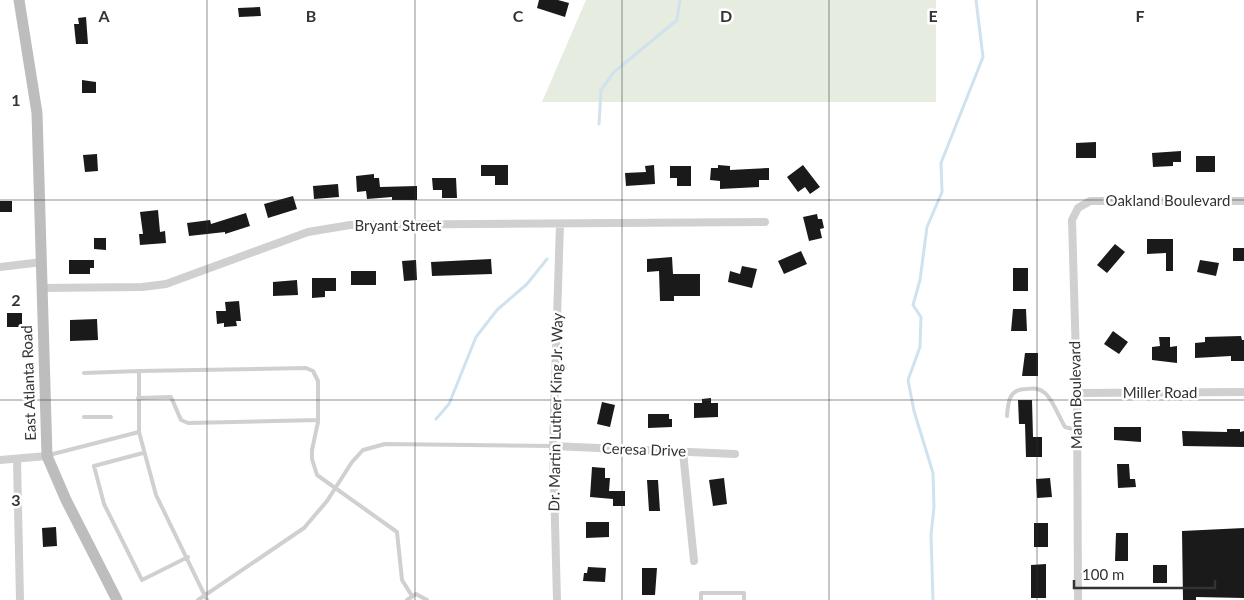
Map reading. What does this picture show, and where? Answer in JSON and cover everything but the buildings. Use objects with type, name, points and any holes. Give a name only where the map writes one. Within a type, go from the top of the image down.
[{"type":"street","name":"East Atlanta Road","points":[[18,0],[37,114],[47,456],[66,500],[117,600]]},
{"type":"street","name":"Oakland Boulevard","points":[[1093,201],[1244,201]]},
{"type":"street","name":"Mann Boulevard","points":[[1078,600],[1077,393],[1072,220],[1078,208],[1093,201]]},
{"type":"street","name":"Bryant Street","points":[[41,288],[142,287],[166,284],[308,232],[350,225],[765,222]]},
{"type":"street","name":"Dr. Martin Luther King Jr. Way","points":[[557,600],[553,446],[560,224]]},
{"type":"street","points":[[0,267],[42,262]]},
{"type":"street","name":"Miller Road","points":[[1077,393],[1244,392]]},
{"type":"street","name":"Ceresa Drive","points":[[553,446],[735,454]]},
{"type":"street","points":[[683,452],[694,561]]},
{"type":"street","points":[[0,460],[47,456]]},
{"type":"street","points":[[17,459],[20,600]]},
{"type":"lane","points":[[84,373],[306,368],[313,371],[317,376],[318,420],[312,450],[314,468],[317,474],[335,488],[397,532],[402,580],[412,596]]},
{"type":"lane","points":[[139,371],[139,432],[143,453],[156,496],[188,557],[206,598]]},
{"type":"lane","points":[[1007,416],[1008,401],[1012,394],[1020,389],[1037,388],[1046,394],[1065,426],[1077,430]]},
{"type":"lane","points":[[138,398],[171,397],[181,420],[188,423],[318,420]]},
{"type":"lane","points":[[84,417],[111,417]]},
{"type":"lane","points":[[47,456],[139,432]]},
{"type":"lane","points":[[198,600],[206,598],[304,528],[335,488],[352,462],[363,450],[385,444],[553,446]]},
{"type":"lane","points":[[143,453],[94,466],[104,504],[142,580],[188,557]]},
{"type":"lane","points":[[701,600],[701,593],[744,593],[744,600]]},
{"type":"lane","points":[[407,600],[412,596],[420,595],[427,600]]},
{"type":"shaded area","points":[[586,0],[936,0],[936,102],[542,102]]},
{"type":"waterway","points":[[599,124],[601,90],[614,72],[677,20],[680,0]]},
{"type":"waterway","points":[[933,600],[931,535],[934,507],[933,473],[914,411],[908,380],[920,347],[921,317],[913,305],[920,280],[927,227],[942,192],[941,163],[983,57],[976,0]]},
{"type":"waterway","points":[[436,419],[449,404],[476,337],[497,310],[527,284],[547,259]]}]
